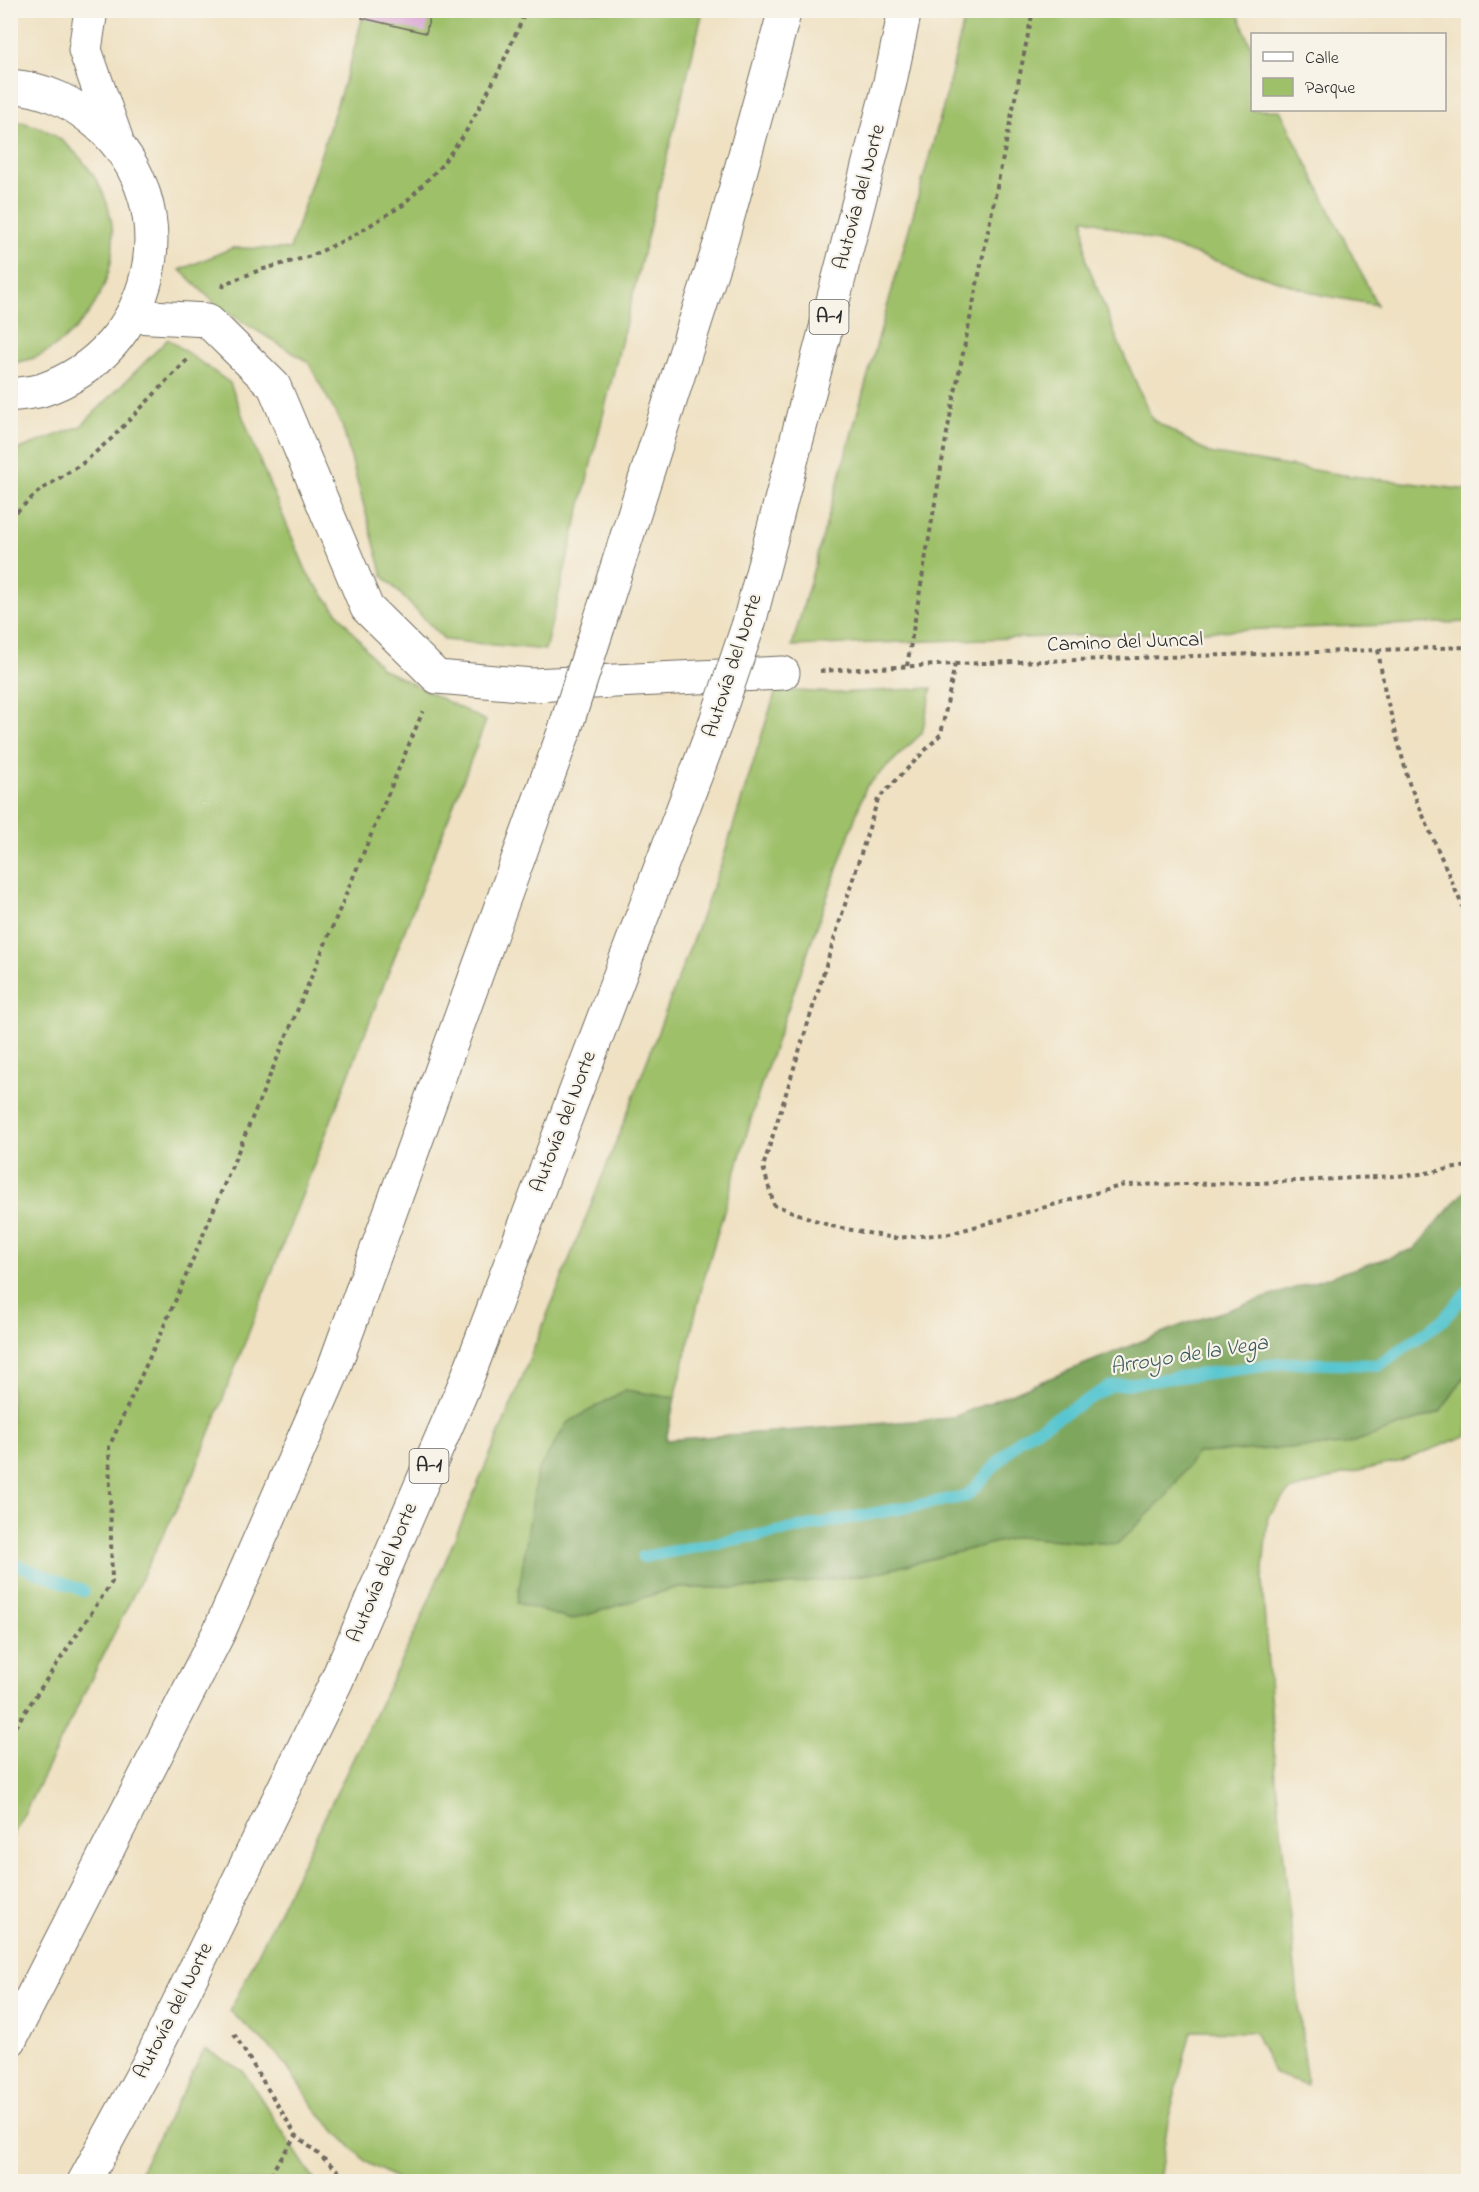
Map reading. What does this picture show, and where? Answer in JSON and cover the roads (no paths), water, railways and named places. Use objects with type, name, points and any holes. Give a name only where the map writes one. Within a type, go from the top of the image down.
[{"type":"main road","points":[[10,413],[26,393],[77,374],[109,349],[133,316],[149,272],[151,225],[141,181],[118,142],[85,50],[91,10]]},
{"type":"main road","points":[[10,2040],[219,1632],[332,1376],[564,732],[722,238],[785,10]]},
{"type":"main road","name":"Autovía del Norte","points":[[84,2181],[150,2061],[346,1660],[466,1381],[715,724],[748,623],[890,82],[905,10]]},
{"type":"main road","points":[[10,86],[34,88],[80,108],[118,142]]},
{"type":"main road","points":[[133,316],[207,320],[274,386],[367,608],[437,677],[532,685],[783,673]]},
{"type":"waterway","name":"Arroyo de la Vega","points":[[643,1557],[967,1496],[1020,1439],[1111,1386],[1285,1363],[1379,1365],[1442,1321],[1468,1291]]},
{"type":"waterway","name":"Arroyo de la Vega","points":[[10,1562],[84,1591]]}]
